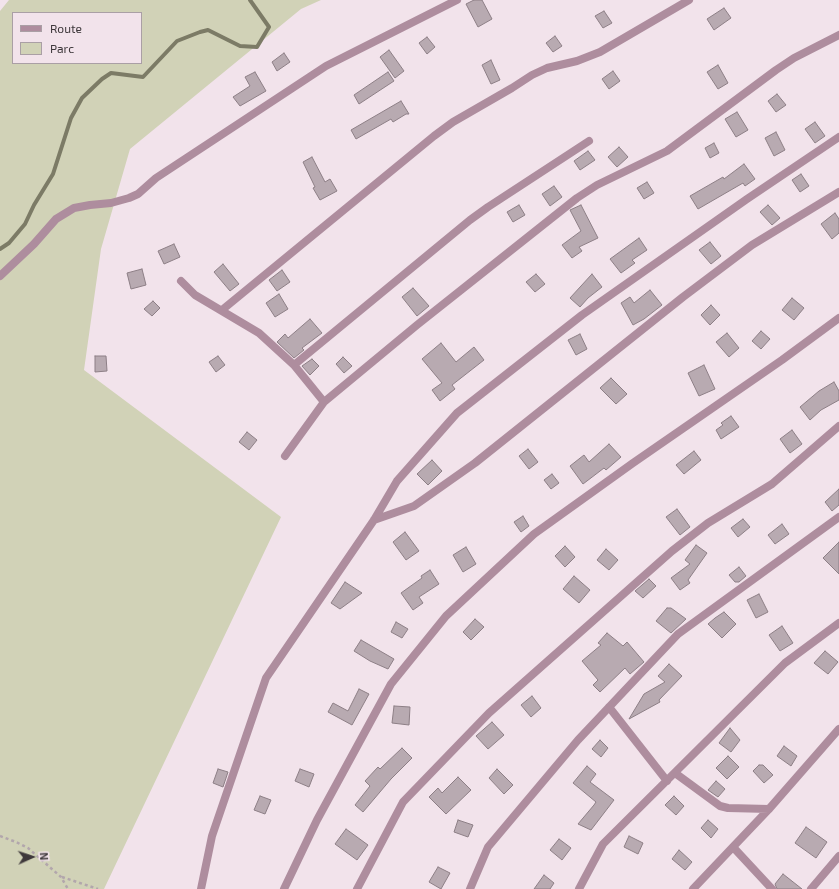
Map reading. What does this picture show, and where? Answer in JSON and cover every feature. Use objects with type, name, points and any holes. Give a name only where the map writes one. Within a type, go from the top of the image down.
[{"type":"street","points":[[0,276],[34,244],[56,218],[74,208],[111,203],[138,194],[156,178],[326,66],[457,0]]},
{"type":"street","points":[[222,310],[453,122],[532,75],[547,68],[577,61],[600,52],[689,0]]},
{"type":"street","points":[[285,456],[324,402],[417,325],[577,198],[597,185],[668,150],[776,70],[794,58],[839,35]]},
{"type":"street","points":[[201,889],[212,836],[266,678],[374,520],[397,482],[457,413],[582,315],[747,199],[839,138]]},
{"type":"street","points":[[294,365],[470,220],[589,141]]},
{"type":"street","points":[[374,520],[414,506],[475,463],[682,296],[752,244],[839,192]]},
{"type":"street","points":[[181,281],[196,295],[259,333],[294,365],[324,402]]},
{"type":"street","points":[[284,889],[317,820],[391,684],[446,616],[534,534],[782,360],[839,318]]},
{"type":"street","points":[[357,889],[403,802],[489,713],[672,551],[708,523],[772,484],[839,426]]},
{"type":"street","points":[[470,889],[488,847],[578,740],[678,634],[839,517]]},
{"type":"street","points":[[579,889],[603,844],[785,663],[839,623]]},
{"type":"street","points":[[609,707],[667,781]]},
{"type":"street","points":[[693,889],[769,809],[839,729]]},
{"type":"street","points":[[675,773],[720,806],[728,808],[769,809]]},
{"type":"street","points":[[733,847],[772,889]]},
{"type":"street","points":[[811,889],[839,856]]},
{"type":"path","points":[[0,836],[28,848],[61,877],[68,889]]},
{"type":"path","points":[[61,877],[98,889]]},
{"type":"green space","points":[[9,0],[321,0],[301,9],[130,149],[101,249],[84,370],[281,517],[104,889],[0,889],[0,11]]},
{"type":"building","points":[[474,0],[482,0],[492,19],[478,27],[466,4]]},
{"type":"building","points":[[724,8],[731,18],[714,30],[707,19]]},
{"type":"building","points":[[604,11],[612,23],[603,28],[595,16]]},
{"type":"building","points":[[555,36],[562,46],[553,52],[546,43]]},
{"type":"building","points":[[427,37],[435,47],[427,54],[419,43]]},
{"type":"building","points":[[389,50],[404,71],[395,78],[380,57]]},
{"type":"building","points":[[284,53],[290,62],[277,71],[272,62]]},
{"type":"building","points":[[491,60],[500,80],[491,84],[482,65]]},
{"type":"building","points":[[718,65],[728,83],[718,89],[707,72]]},
{"type":"building","points":[[613,71],[620,81],[609,89],[602,79]]},
{"type":"building","points":[[255,72],[266,91],[240,106],[233,97],[250,86],[245,77]]},
{"type":"building","points":[[388,72],[394,81],[359,104],[354,95]]},
{"type":"building","points":[[777,94],[786,105],[776,112],[768,101]]},
{"type":"building","points":[[401,101],[409,114],[406,114],[393,122],[391,119],[356,139],[351,130]]},
{"type":"building","points":[[737,112],[748,130],[736,137],[725,119]]},
{"type":"building","points":[[815,122],[825,136],[815,143],[805,129]]},
{"type":"building","points":[[776,132],[785,150],[774,156],[765,138]]},
{"type":"building","points":[[714,143],[719,153],[710,158],[705,148]]},
{"type":"building","points":[[619,147],[628,157],[617,167],[608,157]]},
{"type":"building","points":[[588,151],[595,160],[580,170],[574,161]]},
{"type":"building","points":[[312,157],[325,182],[330,179],[337,191],[320,200],[313,188],[315,187],[303,162]]},
{"type":"building","points":[[744,164],[755,179],[745,186],[743,183],[698,209],[690,196],[723,177],[724,179]]},
{"type":"building","points":[[801,174],[809,186],[800,192],[792,180]]},
{"type":"building","points":[[647,182],[654,193],[644,199],[637,188]]},
{"type":"building","points":[[554,186],[562,197],[550,206],[542,194]]},
{"type":"building","points":[[519,205],[525,215],[513,222],[507,212]]},
{"type":"building","points":[[581,205],[598,238],[579,247],[582,251],[572,258],[562,245],[581,231],[570,210]]},
{"type":"building","points":[[768,205],[780,218],[772,225],[760,212]]},
{"type":"building","points":[[835,213],[839,219],[839,233],[832,239],[821,224]]},
{"type":"building","points":[[639,238],[647,250],[632,260],[635,263],[621,273],[610,259]]},
{"type":"building","points":[[710,242],[721,256],[711,264],[699,250]]},
{"type":"building","points":[[174,244],[180,257],[164,264],[158,251]]},
{"type":"building","points":[[223,264],[239,284],[230,291],[214,272]]},
{"type":"building","points":[[142,269],[146,285],[131,289],[127,273]]},
{"type":"building","points":[[282,270],[290,282],[277,291],[269,280]]},
{"type":"building","points":[[536,274],[545,284],[535,292],[526,282]]},
{"type":"building","points":[[592,274],[602,287],[588,298],[580,307],[570,298]]},
{"type":"building","points":[[413,288],[429,306],[417,316],[402,297]]},
{"type":"building","points":[[650,290],[662,305],[644,319],[633,325],[621,303],[630,297],[634,303]]},
{"type":"building","points":[[279,294],[288,309],[275,317],[266,303]]},
{"type":"building","points":[[792,298],[804,308],[794,320],[782,310]]},
{"type":"building","points":[[153,301],[160,308],[152,316],[144,309]]},
{"type":"building","points":[[711,305],[720,315],[710,325],[701,315]]},
{"type":"building","points":[[310,319],[322,333],[302,348],[304,350],[294,358],[277,342],[285,334],[288,338]]},
{"type":"building","points":[[761,331],[770,339],[761,349],[752,341]]},
{"type":"building","points":[[727,333],[739,348],[729,357],[716,342]]},
{"type":"building","points":[[580,334],[587,349],[576,355],[568,340]]},
{"type":"building","points":[[441,343],[456,362],[474,347],[484,360],[452,385],[455,389],[440,401],[432,390],[442,383],[422,359]]},
{"type":"building","points":[[95,356],[106,356],[107,371],[95,372]]},
{"type":"building","points":[[218,356],[225,365],[216,372],[209,362]]},
{"type":"building","points":[[343,357],[352,366],[344,373],[336,364]]},
{"type":"building","points":[[312,359],[319,366],[310,375],[302,366]]},
{"type":"building","points":[[704,365],[715,389],[699,396],[688,373]]},
{"type":"building","points":[[611,378],[627,394],[616,404],[600,388]]},
{"type":"building","points":[[834,382],[839,391],[839,400],[821,410],[810,420],[800,407],[819,391]]},
{"type":"building","points":[[731,416],[739,427],[721,439],[716,430],[723,425],[721,423]]},
{"type":"building","points":[[792,430],[802,444],[790,453],[780,439]]},
{"type":"building","points":[[247,432],[257,440],[249,450],[239,442]]},
{"type":"building","points":[[609,444],[621,457],[606,470],[604,468],[583,484],[570,466],[584,455],[589,462]]},
{"type":"building","points":[[528,449],[538,462],[529,469],[519,456]]},
{"type":"building","points":[[694,451],[701,460],[684,474],[676,465]]},
{"type":"building","points":[[432,460],[442,471],[428,485],[417,474]]},
{"type":"building","points":[[552,474],[559,483],[551,489],[544,480]]},
{"type":"building","points":[[839,489],[839,505],[832,511],[825,502]]},
{"type":"building","points":[[677,509],[690,527],[680,535],[666,517]]},
{"type":"building","points":[[523,516],[529,526],[521,532],[514,522]]},
{"type":"building","points":[[743,519],[750,527],[738,537],[731,528]]},
{"type":"building","points":[[782,524],[789,534],[775,544],[768,535]]},
{"type":"building","points":[[405,532],[419,551],[406,560],[393,542]]},
{"type":"building","points":[[839,542],[839,574],[823,558]]},
{"type":"building","points":[[696,545],[707,553],[688,580],[690,583],[680,590],[671,578],[690,564],[685,560]]},
{"type":"building","points":[[565,546],[575,557],[565,567],[555,556]]},
{"type":"building","points":[[466,547],[476,564],[463,572],[453,555]]},
{"type":"building","points":[[606,549],[618,560],[609,570],[597,560]]},
{"type":"building","points":[[739,567],[746,576],[739,582],[735,582],[729,575]]},
{"type":"building","points":[[430,570],[439,584],[419,597],[423,603],[413,610],[401,593],[422,578],[421,576]]},
{"type":"building","points":[[574,576],[590,590],[579,603],[563,589]]},
{"type":"building","points":[[649,579],[656,586],[643,598],[635,591]]},
{"type":"building","points":[[345,582],[362,593],[340,609],[331,603]]},
{"type":"building","points":[[759,594],[768,612],[756,618],[747,600]]},
{"type":"building","points":[[667,608],[671,608],[686,619],[671,633],[656,621]]},
{"type":"building","points":[[724,612],[736,624],[722,638],[708,624]]},
{"type":"building","points":[[475,619],[484,627],[471,640],[463,632]]},
{"type":"building","points":[[396,622],[408,629],[402,638],[391,632]]},
{"type":"building","points":[[782,626],[793,643],[780,651],[769,635]]},
{"type":"building","points":[[607,633],[623,646],[627,642],[644,662],[630,674],[625,668],[600,692],[593,685],[598,680],[582,661],[601,645],[598,643]]},
{"type":"building","points":[[361,640],[394,659],[388,669],[370,661],[354,651]]},
{"type":"building","points":[[825,651],[838,662],[828,674],[814,663]]},
{"type":"building","points":[[669,664],[682,676],[659,700],[660,702],[629,719],[644,694],[665,682],[658,676]]},
{"type":"building","points":[[359,689],[369,694],[352,725],[328,712],[333,703],[348,711]]},
{"type":"building","points":[[532,696],[541,708],[531,717],[521,705]]},
{"type":"building","points":[[394,706],[410,707],[409,725],[392,723]]},
{"type":"building","points":[[492,722],[504,735],[488,749],[476,736]]},
{"type":"building","points":[[730,728],[740,740],[731,752],[719,743]]},
{"type":"building","points":[[600,740],[608,748],[601,757],[592,749]]},
{"type":"building","points":[[784,746],[797,756],[791,766],[777,756]]},
{"type":"building","points":[[402,748],[412,758],[391,779],[363,812],[355,805],[370,786],[365,781],[378,767],[380,769]]},
{"type":"building","points":[[728,756],[739,767],[727,779],[716,768]]},
{"type":"building","points":[[759,765],[763,765],[773,775],[764,783],[753,771]]},
{"type":"building","points":[[587,766],[596,774],[590,782],[614,800],[591,830],[578,824],[596,802],[573,783]]},
{"type":"building","points":[[218,769],[228,772],[223,787],[213,783]]},
{"type":"building","points":[[300,769],[314,774],[309,787],[295,781]]},
{"type":"building","points":[[497,769],[513,785],[504,794],[489,778]]},
{"type":"building","points":[[458,777],[471,790],[446,814],[429,797],[438,788],[442,793]]},
{"type":"building","points":[[716,781],[725,789],[718,797],[708,790]]},
{"type":"building","points":[[260,796],[271,800],[265,814],[254,810]]},
{"type":"building","points":[[674,796],[684,806],[676,815],[665,805]]},
{"type":"building","points":[[458,820],[473,825],[468,837],[454,832]]},
{"type":"building","points":[[708,820],[718,829],[711,838],[701,828]]},
{"type":"building","points":[[806,827],[827,842],[816,858],[795,843]]},
{"type":"building","points":[[346,829],[368,845],[357,860],[335,844]]},
{"type":"building","points":[[629,836],[643,843],[638,854],[624,847]]},
{"type":"building","points":[[559,839],[571,848],[562,860],[550,850]]},
{"type":"building","points":[[679,850],[692,862],[685,870],[672,859]]},
{"type":"building","points":[[438,867],[450,873],[441,889],[429,882]]},
{"type":"building","points":[[783,874],[802,889],[777,889],[775,884]]},
{"type":"building","points":[[544,875],[554,883],[550,889],[534,889]]},
{"type":"waterway","points":[[0,249],[9,243],[25,224],[34,205],[53,174],[71,118],[82,98],[102,79],[111,73],[143,77],[177,41],[200,32],[208,30],[240,46],[257,47],[269,27],[250,0]]}]
